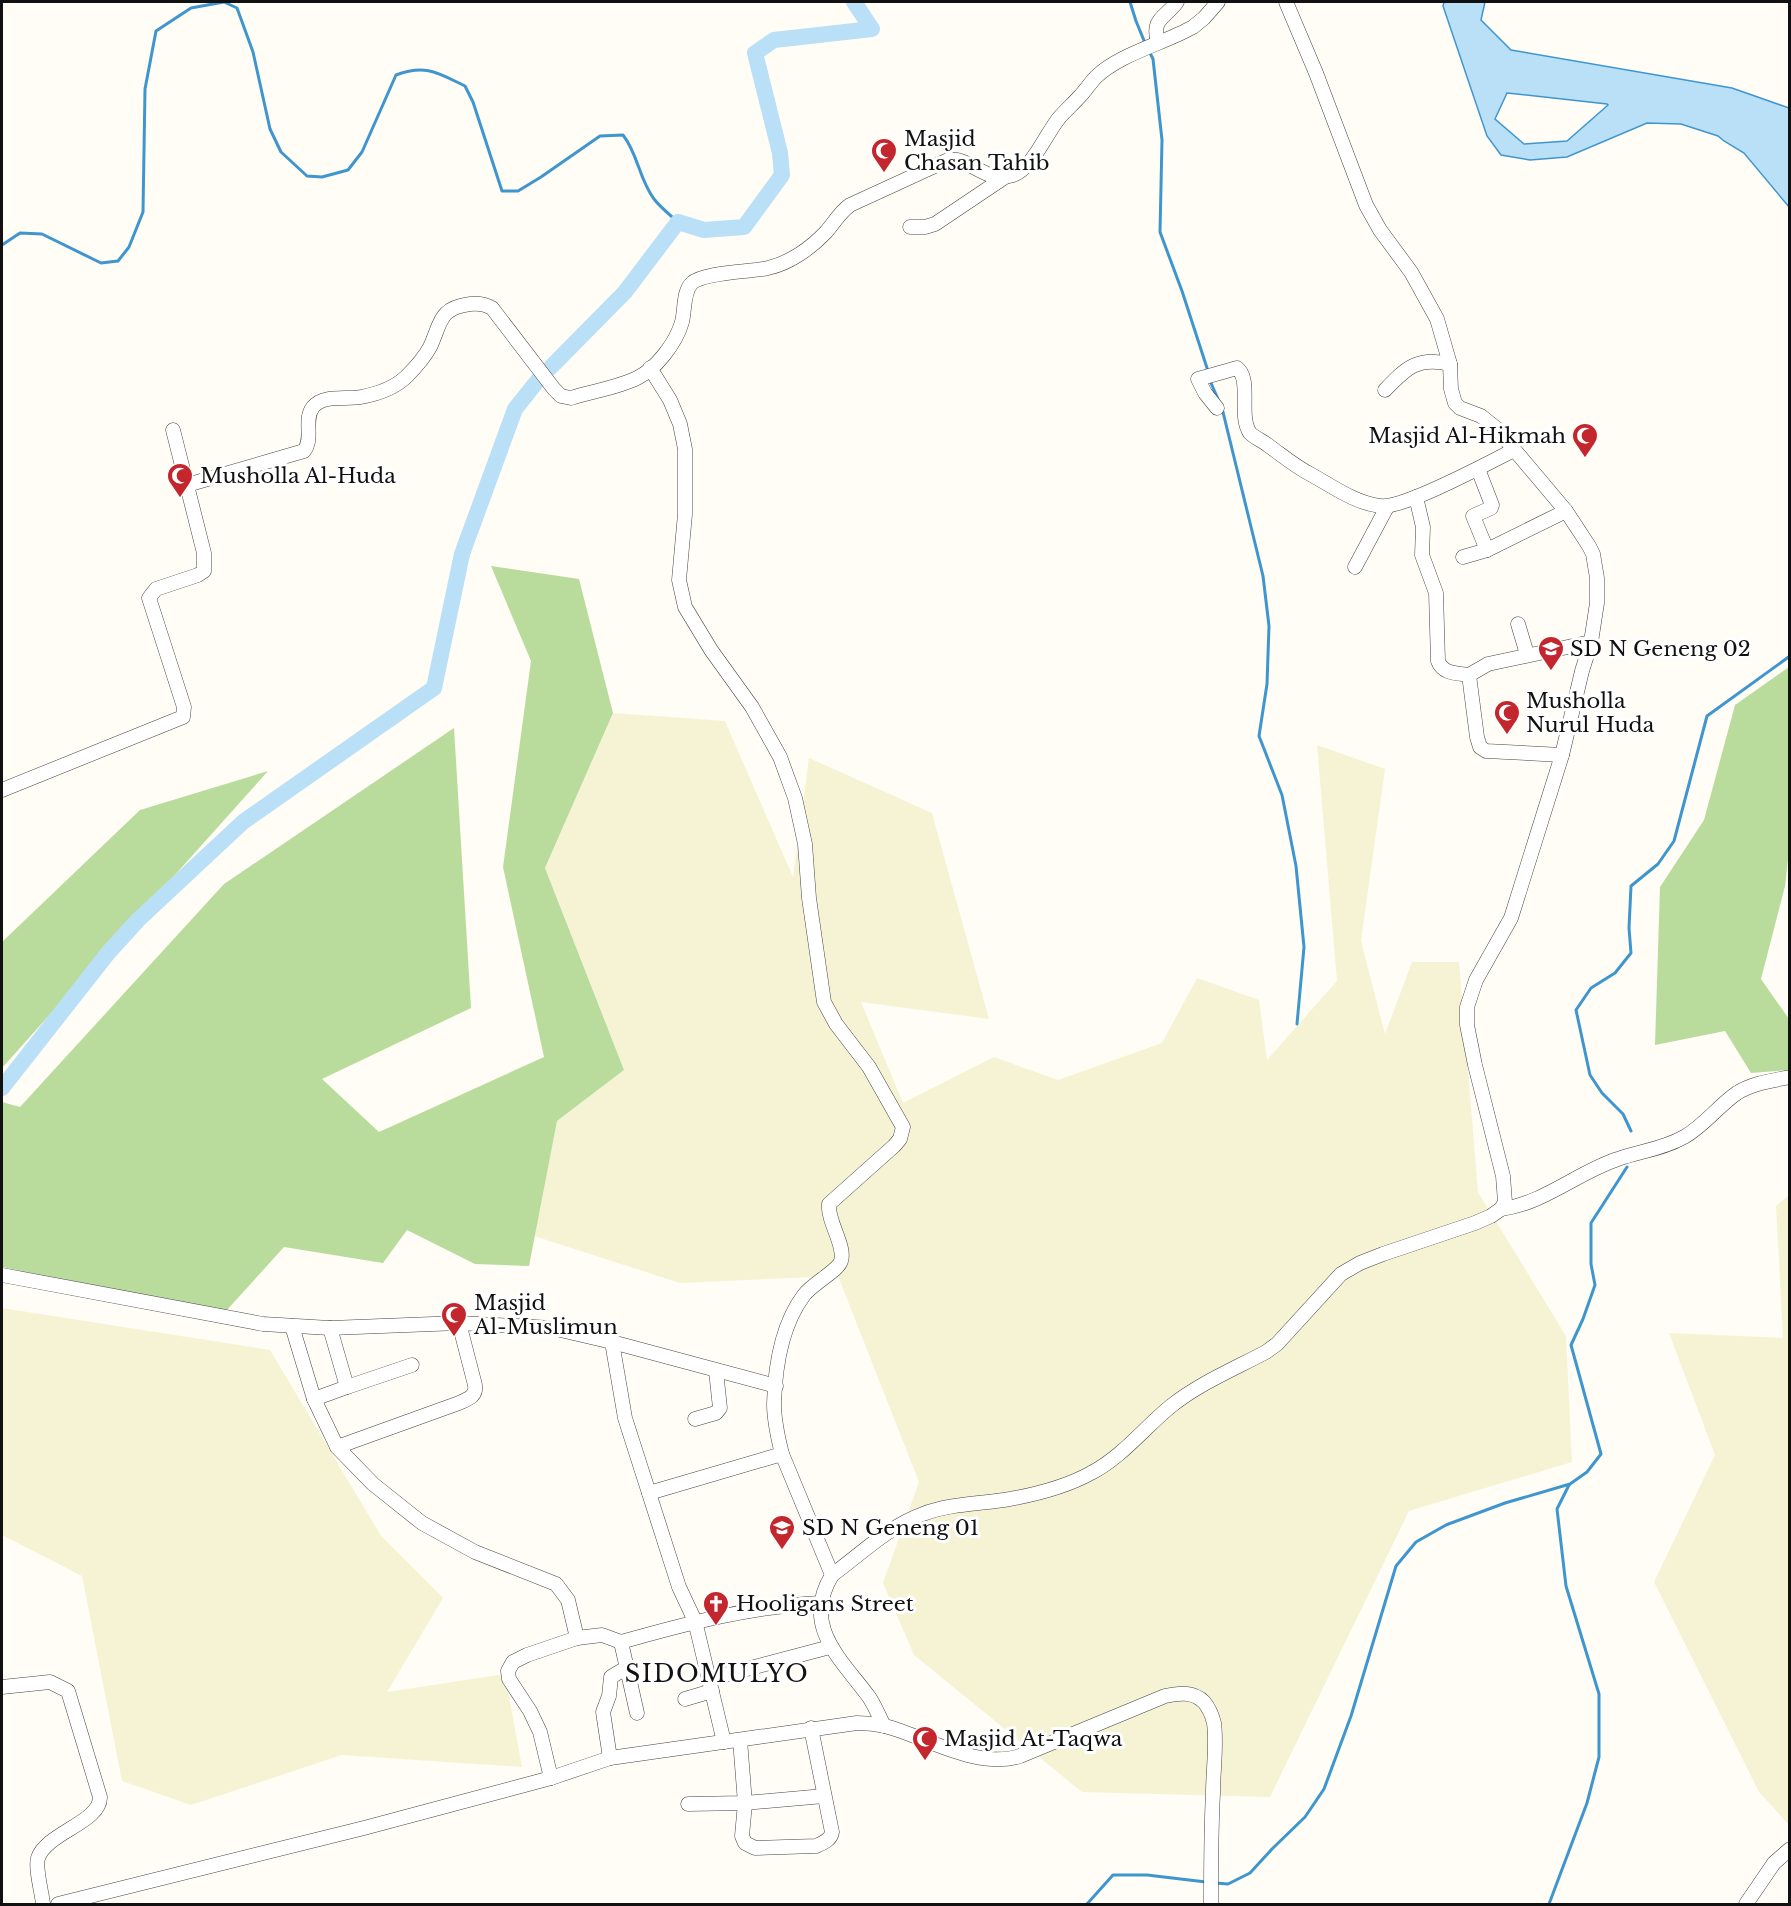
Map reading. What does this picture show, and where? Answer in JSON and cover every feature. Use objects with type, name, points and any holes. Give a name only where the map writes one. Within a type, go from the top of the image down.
[{"type":"street","points":[[1154,44],[1159,19],[1177,2]]},
{"type":"street","points":[[910,227],[935,224],[1005,177],[1024,169],[1059,118],[1096,77],[1108,67],[1194,27],[1218,2]]},
{"type":"street","points":[[1286,2],[1316,73],[1366,206],[1430,304],[1443,335],[1450,364],[1451,389],[1457,406],[1488,421],[1514,450],[1566,511],[1589,546],[1595,562],[1597,603],[1591,642],[1562,755],[1511,918],[1476,980],[1466,1012],[1475,1065],[1503,1176],[1505,1198],[1500,1209]]},
{"type":"street","points":[[187,485],[304,451],[309,441],[309,417],[314,405],[325,400],[360,397],[395,385],[406,377],[425,355],[441,318],[458,306],[477,304],[492,308],[554,389],[564,397],[571,398],[637,378],[650,368],[675,337],[683,320],[689,288],[696,281],[718,275],[770,268],[795,257],[818,240],[841,212],[850,205],[948,160],[961,160],[983,173],[1005,177]]},
{"type":"street","points":[[1385,390],[1404,371],[1415,364],[1430,360],[1450,364]]},
{"type":"street","points":[[650,368],[670,400],[680,424],[685,449],[685,514],[679,580],[685,607],[711,650],[752,707],[780,757],[795,798],[805,844],[809,898],[824,1002],[836,1024],[868,1067],[903,1127],[900,1139],[894,1146],[835,1196],[829,1204],[829,1212],[841,1252],[841,1261],[836,1269],[818,1280],[799,1302],[782,1342],[774,1405],[782,1454],[832,1575]]},
{"type":"street","points":[[1217,408],[1205,393],[1198,379],[1231,368],[1238,368],[1243,375],[1243,404],[1251,434],[1296,466],[1350,496],[1387,507],[1416,497],[1514,450]]},
{"type":"street","points":[[2,790],[183,717],[184,707],[149,598],[156,588],[204,571],[204,553],[173,430]]},
{"type":"street","points":[[1478,469],[1492,505],[1491,508],[1473,516],[1487,550]]},
{"type":"street","points":[[1416,497],[1423,527],[1422,555],[1436,593],[1438,661],[1445,670],[1469,675],[1488,664],[1591,642]]},
{"type":"street","points":[[1355,567],[1387,507]]},
{"type":"street","points":[[1463,557],[1487,550],[1566,511]]},
{"type":"street","points":[[1518,624],[1527,654]]},
{"type":"street","points":[[1469,675],[1477,738],[1482,749],[1486,752],[1562,755]]},
{"type":"street","points":[[884,1726],[871,1699],[830,1647],[822,1619],[822,1603],[823,1592],[832,1575],[891,1530],[915,1517],[956,1506],[1035,1494],[1092,1473],[1116,1457],[1191,1392],[1277,1344],[1341,1274],[1350,1268],[1402,1247],[1475,1223],[1500,1209],[1522,1206],[1618,1159],[1662,1147],[1683,1138],[1740,1092],[1756,1084],[1790,1077]]},
{"type":"street","points":[[2,1275],[263,1324],[330,1328],[459,1323],[552,1328],[776,1386]]},
{"type":"street","points":[[337,1447],[459,1403],[472,1396],[475,1392],[475,1385],[459,1323]]},
{"type":"street","points":[[292,1326],[314,1399],[337,1447],[373,1484],[422,1523],[475,1552],[556,1584],[568,1600],[577,1638]]},
{"type":"street","points":[[330,1328],[347,1387]]},
{"type":"street","points":[[612,1342],[625,1418],[680,1587],[695,1621],[724,1742]]},
{"type":"street","points":[[314,1399],[412,1365]]},
{"type":"street","points":[[695,1419],[716,1413],[720,1408],[716,1371]]},
{"type":"street","points":[[649,1493],[782,1454]]},
{"type":"street","points":[[551,1778],[540,1732],[530,1710],[509,1679],[508,1671],[513,1662],[577,1638],[602,1635],[621,1642],[695,1621],[765,1608],[822,1603]]},
{"type":"street","points":[[621,1642],[637,1713]]},
{"type":"street","points":[[685,1699],[711,1685],[830,1647]]},
{"type":"street","points":[[610,1758],[603,1712],[609,1696],[611,1677],[626,1668]]},
{"type":"street","points":[[2,1688],[50,1682],[68,1691],[100,1797],[97,1809],[40,1855],[37,1864],[43,1905]]},
{"type":"street","points":[[58,1905],[364,1828],[551,1778],[610,1758],[857,1723],[884,1726],[972,1756],[1001,1761],[1020,1756],[1164,1696],[1184,1693],[1196,1696],[1209,1709],[1214,1723],[1211,1901]]},
{"type":"street","points":[[740,1740],[746,1803],[742,1836],[748,1845],[755,1848],[816,1846],[825,1842],[832,1835],[811,1728]]},
{"type":"street","points":[[688,1804],[746,1803],[824,1796]]},
{"type":"street","points":[[1746,1905],[1774,1863],[1790,1849]]},
{"type":"shaded area","points":[[613,713],[725,721],[793,877],[809,758],[932,813],[989,1019],[861,1002],[903,1103],[994,1057],[1058,1080],[1162,1043],[1197,978],[1259,1000],[1267,1060],[1337,981],[1317,745],[1385,769],[1361,941],[1385,1034],[1412,962],[1459,962],[1478,1192],[1566,1336],[1572,1462],[1409,1511],[1270,1797],[1082,1792],[914,1655],[883,1583],[919,1482],[838,1276],[680,1283],[534,1236],[557,1121],[624,1070],[545,868]]},
{"type":"shaded area","points":[[1789,1195],[1789,1825],[1759,1792],[1654,1582],[1715,1455],[1669,1333],[1783,1338],[1776,1206]]},
{"type":"shaded area","points":[[2,1308],[270,1350],[381,1536],[443,1598],[387,1692],[505,1674],[522,1767],[342,1755],[191,1805],[122,1781],[82,1576],[2,1535]]},
{"type":"green space","points":[[491,566],[579,579],[613,713],[545,868],[624,1070],[557,1121],[529,1266],[475,1264],[407,1230],[383,1263],[284,1247],[226,1311],[2,1267],[2,1102],[20,1107],[224,884],[454,728],[471,1008],[322,1079],[379,1132],[544,1057],[503,867],[531,661]]},
{"type":"green space","points":[[1789,667],[1789,850],[1785,886],[1761,979],[1789,1019],[1789,1070],[1751,1073],[1725,1031],[1655,1045],[1660,887],[1704,820],[1735,705]]},
{"type":"green space","points":[[268,771],[2,1068],[2,942],[140,810]]},
{"type":"water","points":[[1444,2],[1485,2],[1481,20],[1511,50],[1732,88],[1789,108],[1789,207],[1744,153],[1718,136],[1681,124],[1647,123],[1567,157],[1530,160],[1501,155],[1487,136],[1443,6]],"holes":[[[1507,93],[1607,104],[1567,141],[1524,144],[1495,119]]]},
{"type":"waterway","points":[[2,245],[20,233],[42,234],[101,263],[118,261],[129,247],[143,212],[145,89],[156,31],[191,8],[224,2],[237,8],[253,52],[270,129],[281,152],[307,176],[322,177],[348,170],[362,152],[396,75],[424,70],[465,86],[473,102],[502,191],[518,191],[600,136],[623,135],[654,199],[678,222]]},
{"type":"waterway","points":[[550,368],[625,292],[678,222],[704,230],[744,227],[782,175],[780,153],[755,53],[774,40],[872,29],[854,2]]},
{"type":"waterway","points":[[1130,2],[1145,43]]},
{"type":"waterway","points":[[1149,51],[1153,59],[1162,140],[1160,232],[1207,368]]},
{"type":"waterway","points":[[2,1088],[108,953],[138,920],[243,822],[434,688],[462,554],[515,409],[539,379]]},
{"type":"waterway","points":[[1211,383],[1218,399]]},
{"type":"waterway","points":[[1222,408],[1263,576],[1269,626],[1267,684],[1259,736],[1282,795],[1296,866],[1304,947],[1297,1024]]},
{"type":"waterway","points":[[1631,1131],[1623,1114],[1602,1093],[1590,1075],[1576,1010],[1591,988],[1615,973],[1631,953],[1629,928],[1631,886],[1658,864],[1674,841],[1707,716],[1790,656]]},
{"type":"waterway","points":[[1216,1883],[1228,1884],[1250,1873],[1305,1817],[1324,1789],[1351,1716],[1396,1566],[1416,1542],[1446,1525],[1505,1503],[1570,1484],[1587,1472],[1601,1454],[1571,1345],[1595,1285],[1591,1264],[1591,1223],[1627,1167]]},
{"type":"waterway","points":[[1549,1904],[1587,1803],[1599,1757],[1599,1694],[1566,1586],[1557,1509],[1569,1485]]},
{"type":"waterway","points":[[1087,1904],[1113,1875],[1147,1875],[1206,1882]]},
{"type":"place","name":"Masjid Chasan Tahib","points":[[884,174]]},
{"type":"place","name":"Masjid Al-Hikmah","points":[[1585,459]]},
{"type":"place","name":"Musholla Al-Huda","points":[[180,499]]},
{"type":"place","name":"SD N Geneng 02","points":[[1551,672]]},
{"type":"place","name":"Musholla Nurul Huda","points":[[1507,736]]},
{"type":"place","name":"Masjid Al-Muslimun","points":[[454,1338]]},
{"type":"place","name":"SD N Geneng 01","points":[[782,1551]]},
{"type":"place","name":"Hooligans Street","points":[[716,1627]]},
{"type":"place","name":"Masjid At-Taqwa","points":[[925,1762]]},
{"type":"district","name":"SIDOMULYO","points":[[717,1673]]}]
